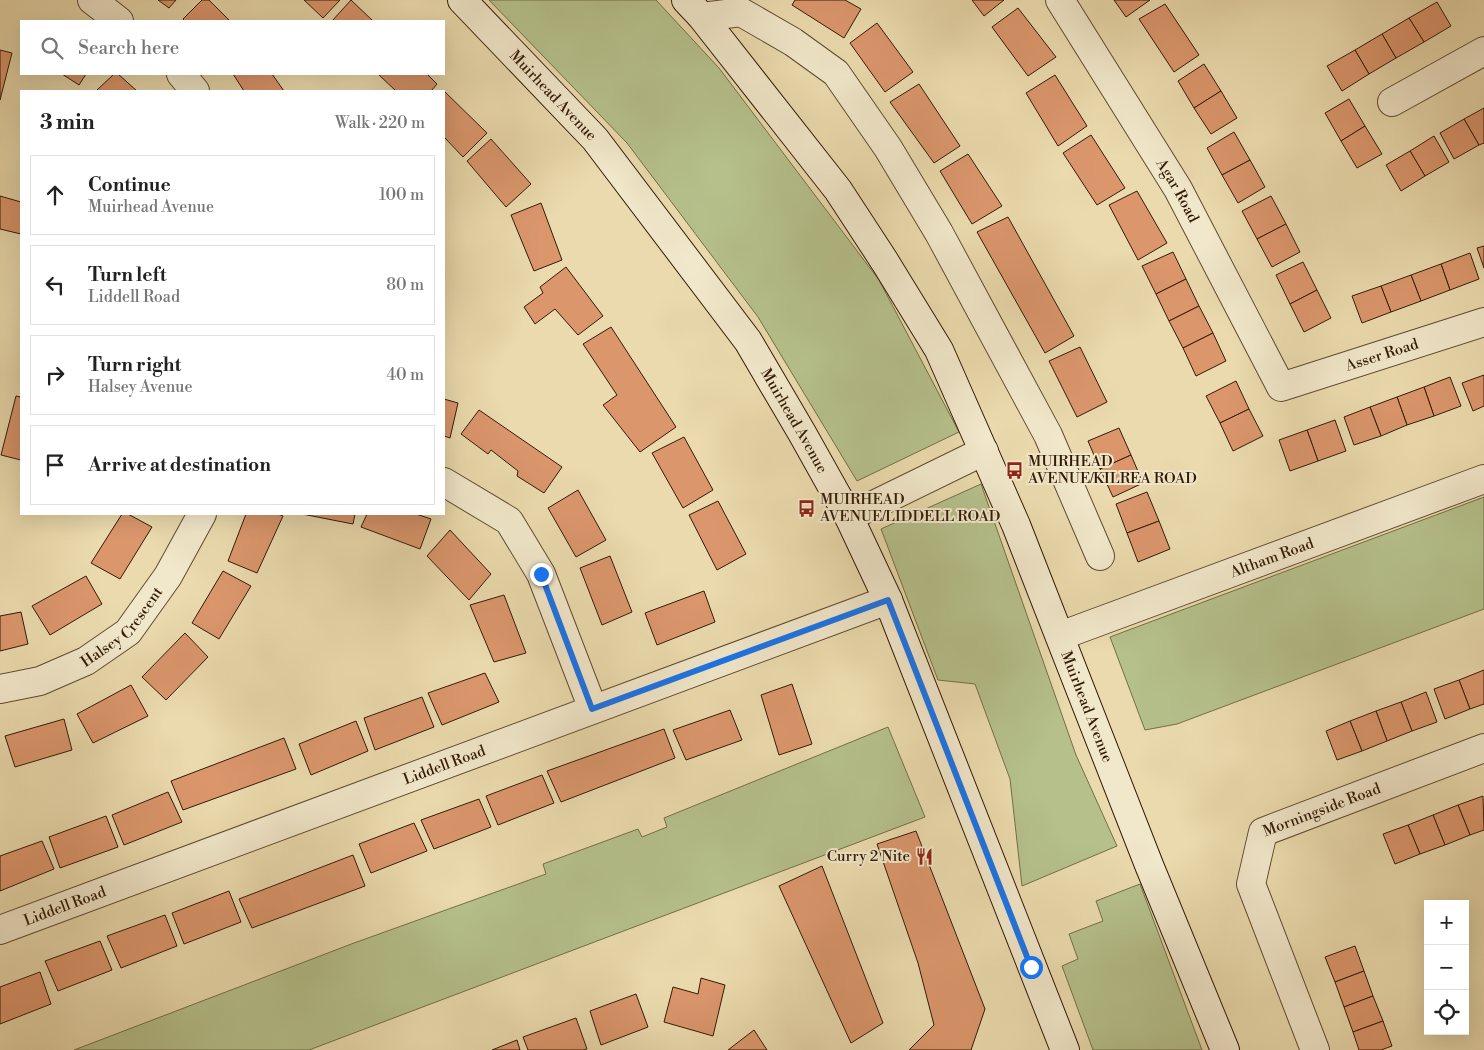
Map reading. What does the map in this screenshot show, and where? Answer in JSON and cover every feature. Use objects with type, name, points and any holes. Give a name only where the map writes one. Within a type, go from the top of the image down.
[{"type":"street","points":[[92,0],[118,20]]},
{"type":"street","name":"Muirhead Avenue","points":[[462,0],[595,139],[748,341],[850,517],[888,600],[1064,1050]]},
{"type":"street","name":"Agar Road","points":[[1060,0],[1178,189],[1281,388]]},
{"type":"street","points":[[694,8],[740,12],[793,42],[836,73],[888,148],[939,233],[1048,435],[1100,556]]},
{"type":"street","name":"Muirhead Avenue","points":[[694,8],[838,190],[939,350],[1016,525],[1149,865],[1225,1050]]},
{"type":"street","points":[[1392,102],[1484,50]]},
{"type":"street","points":[[182,75],[194,90]]},
{"type":"street","name":"Asser Road","points":[[1281,388],[1484,322]]},
{"type":"street","points":[[850,517],[984,451]]},
{"type":"street","name":"Altham Road","points":[[1060,636],[1484,478]]},
{"type":"street","points":[[445,483],[509,522],[541,574],[592,709]]},
{"type":"street","name":"Halsey Crescent","points":[[0,690],[40,681],[86,661],[128,632],[168,576],[201,515]]},
{"type":"street","name":"Liddell Road","points":[[0,930],[888,600]]},
{"type":"street","name":"Morningside Road","points":[[1315,1050],[1251,884],[1263,832],[1484,748]]},
{"type":"green space","points":[[489,0],[656,0],[719,68],[879,280],[959,432],[857,481],[758,317],[627,143]]},
{"type":"green space","points":[[981,484],[1076,755],[1117,846],[1022,886],[1010,779],[975,684],[938,680],[881,529]]},
{"type":"green space","points":[[1484,497],[1484,609],[1177,724],[1145,730],[1110,637]]},
{"type":"green space","points":[[888,727],[925,817],[309,1050],[74,1050],[354,943],[546,874],[543,864],[638,829],[642,837],[667,827],[664,818]]},
{"type":"green space","points":[[1140,884],[1202,1050],[1093,1050],[1062,966],[1078,959],[1069,934],[1103,921],[1096,901]]},
{"type":"building","points":[[158,0],[176,0],[169,8]]},
{"type":"building","points":[[202,0],[209,0],[229,20],[184,20]]},
{"type":"building","points":[[304,0],[340,0],[323,18]]},
{"type":"building","points":[[351,0],[372,20],[333,20]]},
{"type":"building","points":[[795,0],[845,0],[861,9],[844,38],[792,5]]},
{"type":"building","points":[[972,0],[1004,0],[984,16]]},
{"type":"building","points":[[1114,0],[1150,0],[1126,17]]},
{"type":"building","points":[[1437,2],[1451,26],[1424,42],[1409,18]]},
{"type":"building","points":[[1165,4],[1199,55],[1174,72],[1139,19]]},
{"type":"building","points":[[1018,8],[1056,57],[1028,76],[992,27]]},
{"type":"building","points":[[1409,18],[1424,42],[1396,58],[1382,34]]},
{"type":"building","points":[[877,23],[913,72],[885,92],[850,43]]},
{"type":"building","points":[[1382,34],[1396,58],[1369,74],[1355,50]]},
{"type":"building","points":[[0,50],[12,53],[0,100]]},
{"type":"building","points":[[1355,50],[1369,74],[1342,91],[1327,66]]},
{"type":"building","points":[[1204,64],[1221,91],[1194,108],[1178,81]]},
{"type":"building","points":[[64,75],[85,75],[79,85]]},
{"type":"building","points":[[113,75],[119,75],[136,90],[97,90]]},
{"type":"building","points":[[234,75],[273,75],[283,90],[243,90]]},
{"type":"building","points":[[379,75],[428,75],[437,84],[432,90],[395,90]]},
{"type":"building","points":[[1055,75],[1087,126],[1058,146],[1026,93]]},
{"type":"building","points":[[919,84],[960,146],[934,163],[890,102]]},
{"type":"building","points":[[1221,91],[1237,118],[1211,134],[1194,108]]},
{"type":"building","points":[[445,92],[487,133],[463,157],[445,138]]},
{"type":"building","points":[[1349,99],[1365,126],[1341,141],[1325,113]]},
{"type":"building","points":[[1484,108],[1484,143],[1479,145],[1464,119]]},
{"type":"building","points":[[1464,119],[1479,145],[1454,159],[1440,133]]},
{"type":"building","points":[[1365,126],[1382,154],[1357,168],[1341,141]]},
{"type":"building","points":[[1234,132],[1250,160],[1222,175],[1207,148]]},
{"type":"building","points":[[1091,135],[1125,188],[1097,205],[1063,153]]},
{"type":"building","points":[[1434,136],[1449,162],[1425,176],[1410,151]]},
{"type":"building","points":[[491,139],[531,184],[506,207],[467,161]]},
{"type":"building","points":[[1410,151],[1425,176],[1401,191],[1386,165]]},
{"type":"building","points":[[968,154],[1002,206],[972,224],[940,171]]},
{"type":"building","points":[[1250,160],[1265,187],[1238,203],[1222,175]]},
{"type":"building","points":[[1137,191],[1167,243],[1138,260],[1109,205]]},
{"type":"building","points":[[0,196],[20,202],[20,234],[0,229]]},
{"type":"building","points":[[1271,196],[1286,224],[1257,239],[1242,211]]},
{"type":"building","points":[[541,203],[562,260],[534,271],[511,215]]},
{"type":"building","points":[[1008,217],[1074,336],[1045,353],[977,232]]},
{"type":"building","points":[[1286,224],[1300,252],[1272,267],[1257,239]]},
{"type":"building","points":[[1484,246],[1484,268],[1477,248]]},
{"type":"building","points":[[1173,252],[1186,279],[1156,294],[1142,266]]},
{"type":"building","points":[[1470,253],[1479,279],[1450,290],[1441,264]]},
{"type":"building","points":[[1303,262],[1317,290],[1290,304],[1276,275]]},
{"type":"building","points":[[1441,264],[1450,290],[1421,301],[1411,275]]},
{"type":"building","points":[[566,267],[603,316],[578,335],[555,309],[535,324],[524,307],[543,293],[540,287]]},
{"type":"building","points":[[1411,275],[1421,301],[1391,312],[1381,286]]},
{"type":"building","points":[[1186,279],[1199,306],[1169,321],[1156,294]]},
{"type":"building","points":[[1381,286],[1391,312],[1362,323],[1352,296]]},
{"type":"building","points":[[1317,290],[1331,318],[1304,332],[1290,304]]},
{"type":"building","points":[[1199,306],[1213,333],[1183,348],[1169,321]]},
{"type":"building","points":[[611,327],[676,427],[640,452],[603,405],[617,395],[583,344]]},
{"type":"building","points":[[1213,333],[1226,361],[1196,376],[1183,348]]},
{"type":"building","points":[[1080,347],[1107,402],[1077,417],[1049,361]]},
{"type":"building","points":[[1484,375],[1484,406],[1473,411],[1462,383]]},
{"type":"building","points":[[1450,377],[1461,406],[1434,416],[1424,387]]},
{"type":"building","points":[[1236,381],[1249,409],[1220,423],[1206,396]]},
{"type":"building","points":[[1424,387],[1434,416],[1407,425],[1397,397]]},
{"type":"building","points":[[16,396],[20,397],[20,460],[1,455]]},
{"type":"building","points":[[1397,397],[1407,425],[1381,436],[1370,407]]},
{"type":"building","points":[[445,399],[458,403],[450,438],[445,436]]},
{"type":"building","points":[[1370,407],[1381,436],[1354,445],[1344,417]]},
{"type":"building","points":[[1249,409],[1263,436],[1233,451],[1220,423]]},
{"type":"building","points":[[479,410],[562,467],[544,493],[517,476],[518,471],[491,450],[488,454],[461,434]]},
{"type":"building","points":[[1335,420],[1346,451],[1318,461],[1307,430]]},
{"type":"building","points":[[1119,428],[1131,455],[1100,469],[1088,441]]},
{"type":"building","points":[[1307,430],[1318,461],[1290,471],[1279,440]]},
{"type":"building","points":[[684,437],[713,490],[683,508],[652,453]]},
{"type":"building","points":[[1131,455],[1143,483],[1113,497],[1100,469]]},
{"type":"building","points":[[578,490],[606,540],[576,557],[548,508]]},
{"type":"building","points":[[1147,492],[1159,521],[1127,533],[1116,504]]},
{"type":"building","points":[[718,501],[746,554],[717,570],[689,515]]},
{"type":"building","points":[[121,515],[130,515],[152,527],[120,579],[91,563]]},
{"type":"building","points":[[246,515],[283,516],[257,573],[228,561]]},
{"type":"building","points":[[307,515],[355,515],[353,524]]},
{"type":"building","points":[[367,515],[419,515],[431,519],[420,549],[361,527]]},
{"type":"building","points":[[1159,521],[1170,549],[1138,562],[1127,533]]},
{"type":"building","points":[[450,530],[491,574],[469,600],[427,556]]},
{"type":"building","points":[[610,556],[632,612],[602,625],[580,568]]},
{"type":"building","points":[[223,571],[251,586],[219,639],[192,623]]},
{"type":"building","points":[[86,576],[102,604],[50,635],[32,606]]},
{"type":"building","points":[[704,591],[715,622],[657,645],[645,613]]},
{"type":"building","points":[[504,595],[526,653],[494,662],[470,605]]},
{"type":"building","points":[[21,612],[28,644],[0,651],[0,616]]},
{"type":"building","points":[[185,633],[208,657],[166,700],[142,677]]},
{"type":"building","points":[[1484,670],[1484,704],[1470,709],[1459,680]]},
{"type":"building","points":[[485,673],[499,702],[442,725],[428,693]]},
{"type":"building","points":[[1459,680],[1470,709],[1445,719],[1434,689]]},
{"type":"building","points":[[792,684],[812,744],[779,755],[761,695]]},
{"type":"building","points":[[131,685],[148,716],[93,743],[77,714]]},
{"type":"building","points":[[1426,692],[1437,722],[1412,731],[1401,702]]},
{"type":"building","points":[[422,697],[434,727],[375,750],[364,718]]},
{"type":"building","points":[[1401,702],[1412,731],[1387,741],[1376,711]]},
{"type":"building","points":[[730,710],[742,740],[686,760],[673,730]]},
{"type":"building","points":[[1376,711],[1387,741],[1362,751],[1350,721]]},
{"type":"building","points":[[64,719],[72,750],[15,767],[5,736]]},
{"type":"building","points":[[356,721],[368,751],[311,775],[299,744]]},
{"type":"building","points":[[1350,721],[1362,751],[1337,760],[1326,731]]},
{"type":"building","points":[[664,729],[675,758],[561,802],[547,771]]},
{"type":"building","points":[[284,738],[296,769],[183,810],[171,781]]},
{"type":"building","points":[[542,775],[554,803],[498,825],[486,796]]},
{"type":"building","points":[[168,792],[182,822],[124,845],[112,815]]},
{"type":"building","points":[[1483,796],[1484,830],[1470,835],[1458,805]]},
{"type":"building","points":[[479,799],[491,827],[434,849],[421,820]]},
{"type":"building","points":[[1458,805],[1470,835],[1445,845],[1433,815]]},
{"type":"building","points":[[1433,815],[1445,845],[1420,854],[1408,825]]},
{"type":"building","points":[[106,816],[118,847],[60,868],[49,837]]},
{"type":"building","points":[[414,823],[427,851],[371,873],[359,844]]},
{"type":"building","points":[[1408,825],[1420,854],[1395,864],[1383,834]]},
{"type":"building","points":[[916,831],[985,1009],[971,1050],[909,1050],[934,1025],[918,963],[877,844]]},
{"type":"building","points":[[42,841],[54,869],[0,891],[0,856]]},
{"type":"building","points":[[353,855],[365,886],[252,928],[239,899]]},
{"type":"building","points":[[822,866],[883,1023],[851,1043],[779,886]]},
{"type":"building","points":[[229,891],[241,922],[184,944],[172,913]]},
{"type":"building","points":[[165,915],[177,946],[121,968],[107,936]]},
{"type":"building","points":[[100,941],[112,970],[58,991],[45,961]]},
{"type":"building","points":[[1355,946],[1364,971],[1335,982],[1325,957]]},
{"type":"building","points":[[1364,971],[1373,996],[1344,1007],[1335,982]]},
{"type":"building","points":[[40,972],[51,1004],[0,1024],[0,987]]},
{"type":"building","points":[[701,978],[725,985],[713,1036],[664,1022],[673,987],[698,994]]},
{"type":"building","points":[[636,994],[648,1027],[601,1045],[590,1011]]},
{"type":"building","points":[[1373,996],[1383,1021],[1353,1032],[1344,1007]]},
{"type":"building","points":[[576,1018],[587,1049],[528,1050],[523,1037]]},
{"type":"building","points":[[1383,1021],[1392,1046],[1381,1050],[1359,1050],[1353,1032]]},
{"type":"building","points":[[754,1030],[767,1050],[728,1050]]},
{"type":"building","points":[[517,1040],[520,1050],[492,1050]]},
{"type":"place","name":"MUIRHEAD AVENUE/KILREA ROAD","points":[[1014,470]]},
{"type":"place","name":"MUIRHEAD AVENUE/LIDDELL ROAD","points":[[806,508]]},
{"type":"place","name":"Curry 2 Nite","points":[[924,856]]},
{"type":"route","points":[[541,574],[592,709],[888,600],[1031,967]]}]
